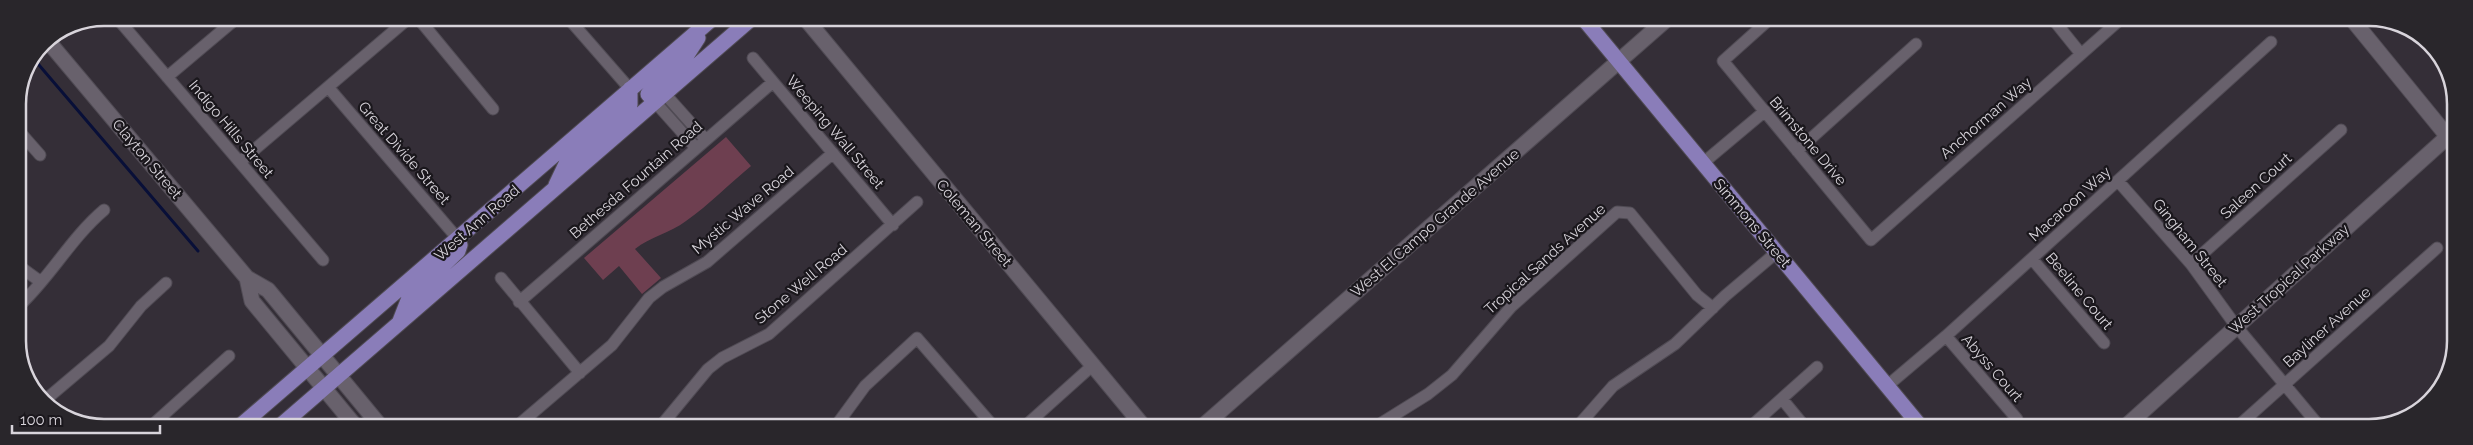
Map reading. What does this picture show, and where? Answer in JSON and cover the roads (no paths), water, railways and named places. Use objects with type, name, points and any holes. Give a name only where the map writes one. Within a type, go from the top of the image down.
[{"type":"main road","name":"West Ann Road","points":[[249,419],[323,357],[704,26]]},
{"type":"main road","points":[[660,98],[648,94],[687,55],[707,26]]},
{"type":"main road","name":"West Ann Road","points":[[288,419],[743,26]]},
{"type":"main road","name":"Simmons Street","points":[[1590,26],[1914,419]]},
{"type":"main road","points":[[553,191],[566,164],[630,106],[630,89]]},
{"type":"main road","points":[[399,325],[409,298],[458,251],[460,245],[458,239]]},
{"type":"street","name":"Indigo Hills Street","points":[[124,26],[323,260]]},
{"type":"street","points":[[167,77],[228,26]]},
{"type":"street","points":[[240,162],[400,26]]},
{"type":"street","points":[[425,26],[494,109]]},
{"type":"street","points":[[575,26],[630,89]]},
{"type":"street","name":"Coleman Street","points":[[812,26],[1137,419]]},
{"type":"street","name":"West El Campo Grande Avenue","points":[[1211,419],[1659,26]]},
{"type":"street","name":"Brimstone Drive","points":[[1762,26],[1723,60],[1871,240]]},
{"type":"street","points":[[2058,26],[2081,54]]},
{"type":"street","name":"Anchorman Way","points":[[1871,240],[2113,26]]},
{"type":"street","points":[[2359,26],[2447,131]]},
{"type":"street","name":"Macaroon Way","points":[[1887,386],[1946,336],[2270,42]]},
{"type":"street","points":[[1797,151],[1916,44]]},
{"type":"street","name":"Clayton Street","points":[[52,46],[247,278],[268,290],[374,419]]},
{"type":"street","name":"Weeping Wall Street","points":[[753,58],[893,226]]},
{"type":"street","name":"Bethesda Fountain Road","points":[[519,302],[773,82]]},
{"type":"street","name":"Great Divide Street","points":[[328,87],[458,239]]},
{"type":"street","points":[[660,98],[706,140]]},
{"type":"street","points":[[660,98],[696,148]]},
{"type":"street","points":[[1703,163],[1765,111]]},
{"type":"street","name":"Saleen Court","points":[[2191,264],[2340,130]]},
{"type":"street","points":[[26,139],[40,155]]},
{"type":"street","name":"West Tropical Parkway","points":[[2134,419],[2236,326],[2447,141]]},
{"type":"street","name":"Mystic Wave Road","points":[[525,419],[612,345],[649,298],[663,287],[707,262],[833,153]]},
{"type":"street","name":"Gingham Street","points":[[2118,181],[2191,264],[2236,326],[2313,419]]},
{"type":"street","name":"Stone Well Road","points":[[667,419],[708,369],[722,358],[769,334],[893,226],[917,202]]},
{"type":"street","points":[[26,298],[77,235],[104,210]]},
{"type":"street","name":"Tropical Sands Avenue","points":[[1388,419],[1428,394],[1452,375],[1511,307],[1617,212],[1630,213],[1698,295],[1712,308]]},
{"type":"street","name":"Bayliner Avenue","points":[[2247,419],[2438,248]]},
{"type":"street","points":[[1584,419],[1613,386],[1675,344],[1712,308],[1777,252]]},
{"type":"street","name":"Beeline Court","points":[[2032,258],[2104,343]]},
{"type":"street","points":[[26,271],[41,282]]},
{"type":"street","name":"Clayton Street","points":[[247,278],[252,301],[349,419]]},
{"type":"street","points":[[501,278],[519,302],[580,373]]},
{"type":"street","points":[[50,396],[109,346],[141,306],[166,283]]},
{"type":"street","name":"Abyss Court","points":[[1946,336],[2017,419]]},
{"type":"street","points":[[841,419],[865,386],[917,338],[987,419]]},
{"type":"street","points":[[159,419],[229,356]]},
{"type":"street","points":[[1033,419],[1092,366]]},
{"type":"street","points":[[1759,419],[1817,367]]},
{"type":"street","points":[[1782,399],[1798,419]]},
{"type":"waterway","points":[[38,64],[198,251]]}]
